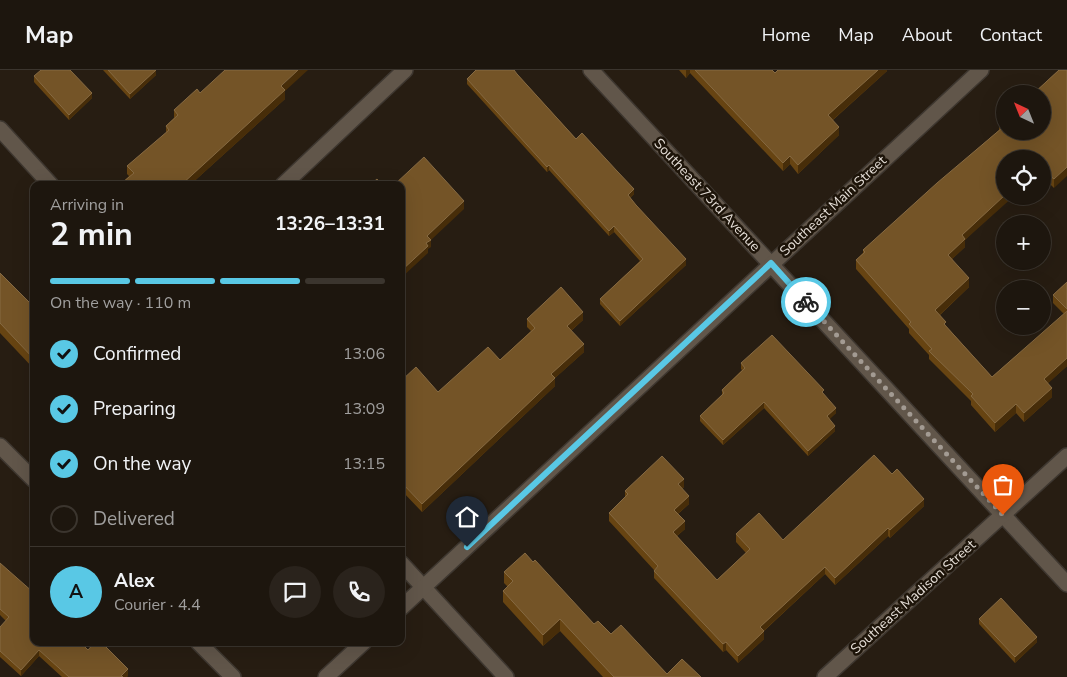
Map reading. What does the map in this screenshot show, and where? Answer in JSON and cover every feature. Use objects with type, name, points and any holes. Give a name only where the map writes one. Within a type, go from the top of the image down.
[{"type":"street","points":[[288,181],[405,70]]},
{"type":"street","name":"Southeast 73rd Avenue","points":[[592,70],[1067,584]]},
{"type":"street","name":"Southeast Main Street","points":[[405,604],[981,70]]},
{"type":"street","points":[[0,130],[47,181]]},
{"type":"street","points":[[0,446],[30,476]]},
{"type":"street","name":"Southeast Madison Street","points":[[825,677],[1067,456]]},
{"type":"street","points":[[405,567],[506,677]]},
{"type":"street","points":[[202,646],[233,677]]},
{"type":"street","points":[[326,677],[360,646]]},
{"type":"building","points":[[41,70],[70,70],[92,93],[69,115],[34,76]]},
{"type":"building","points":[[108,70],[156,70],[130,94]]},
{"type":"building","points":[[225,70],[298,70],[281,86],[285,90],[185,181],[124,181],[134,173],[127,166],[169,130],[166,126],[178,115],[174,110],[197,89],[200,93]]},
{"type":"building","points":[[476,70],[514,70],[576,139],[582,133],[634,189],[628,195],[686,259],[620,321],[600,299],[643,259],[614,226],[609,231],[549,165],[547,167],[467,79]]},
{"type":"building","points":[[695,70],[772,70],[775,73],[778,70],[878,70],[828,115],[839,127],[798,165],[790,156],[783,163]]},
{"type":"building","points":[[1059,70],[1067,70],[1067,167],[1054,179],[1051,177],[1051,150],[996,150],[996,203],[962,235],[965,239],[948,255],[969,278],[935,310],[946,322],[944,324],[992,377],[1040,335],[1051,335],[1051,325],[1067,311],[1067,358],[1044,379],[1052,388],[1024,413],[1016,404],[995,423],[971,396],[973,394],[929,351],[932,349],[909,324],[911,322],[856,260],[865,252],[863,250],[996,133],[996,140],[1051,140],[1051,85],[1043,85]]},
{"type":"building","points":[[424,157],[464,201],[427,236],[431,240],[426,243],[428,246],[405,267],[405,181],[398,181]]},
{"type":"building","points":[[0,273],[30,303],[30,355],[0,323]]},
{"type":"building","points":[[1067,282],[1067,309],[1053,295]]},
{"type":"building","points":[[561,287],[583,312],[567,326],[584,344],[551,374],[555,378],[422,504],[405,486],[405,377],[416,367],[438,392],[488,347],[500,360],[535,328],[527,319]]},
{"type":"building","points":[[772,335],[824,390],[822,392],[836,408],[827,416],[835,426],[808,451],[764,402],[723,440],[700,416],[724,393],[722,390],[745,368],[741,363]]},
{"type":"building","points":[[874,455],[892,474],[897,469],[924,499],[890,530],[888,528],[835,578],[825,567],[760,627],[764,631],[738,656],[726,642],[723,644],[654,571],[658,566],[609,513],[628,494],[625,491],[662,456],[684,479],[678,484],[689,496],[674,510],[685,521],[673,532],[717,580],[750,549],[736,534],[759,513],[783,540]]},
{"type":"building","points":[[525,553],[533,562],[535,560],[594,624],[598,621],[611,634],[621,625],[667,674],[682,659],[701,677],[614,677],[560,619],[543,635],[503,591],[513,581],[504,572]]},
{"type":"building","points":[[0,563],[30,589],[30,646],[84,646],[88,650],[92,646],[105,646],[128,669],[121,676],[123,677],[69,677],[39,650],[21,670],[0,651],[0,627],[9,617],[0,609]]},
{"type":"building","points":[[1001,598],[1037,637],[1015,657],[979,619]]},
{"type":"way so far","points":[[806,302],[1003,515]]},
{"type":"route","points":[[467,547],[771,263],[806,302]]}]
